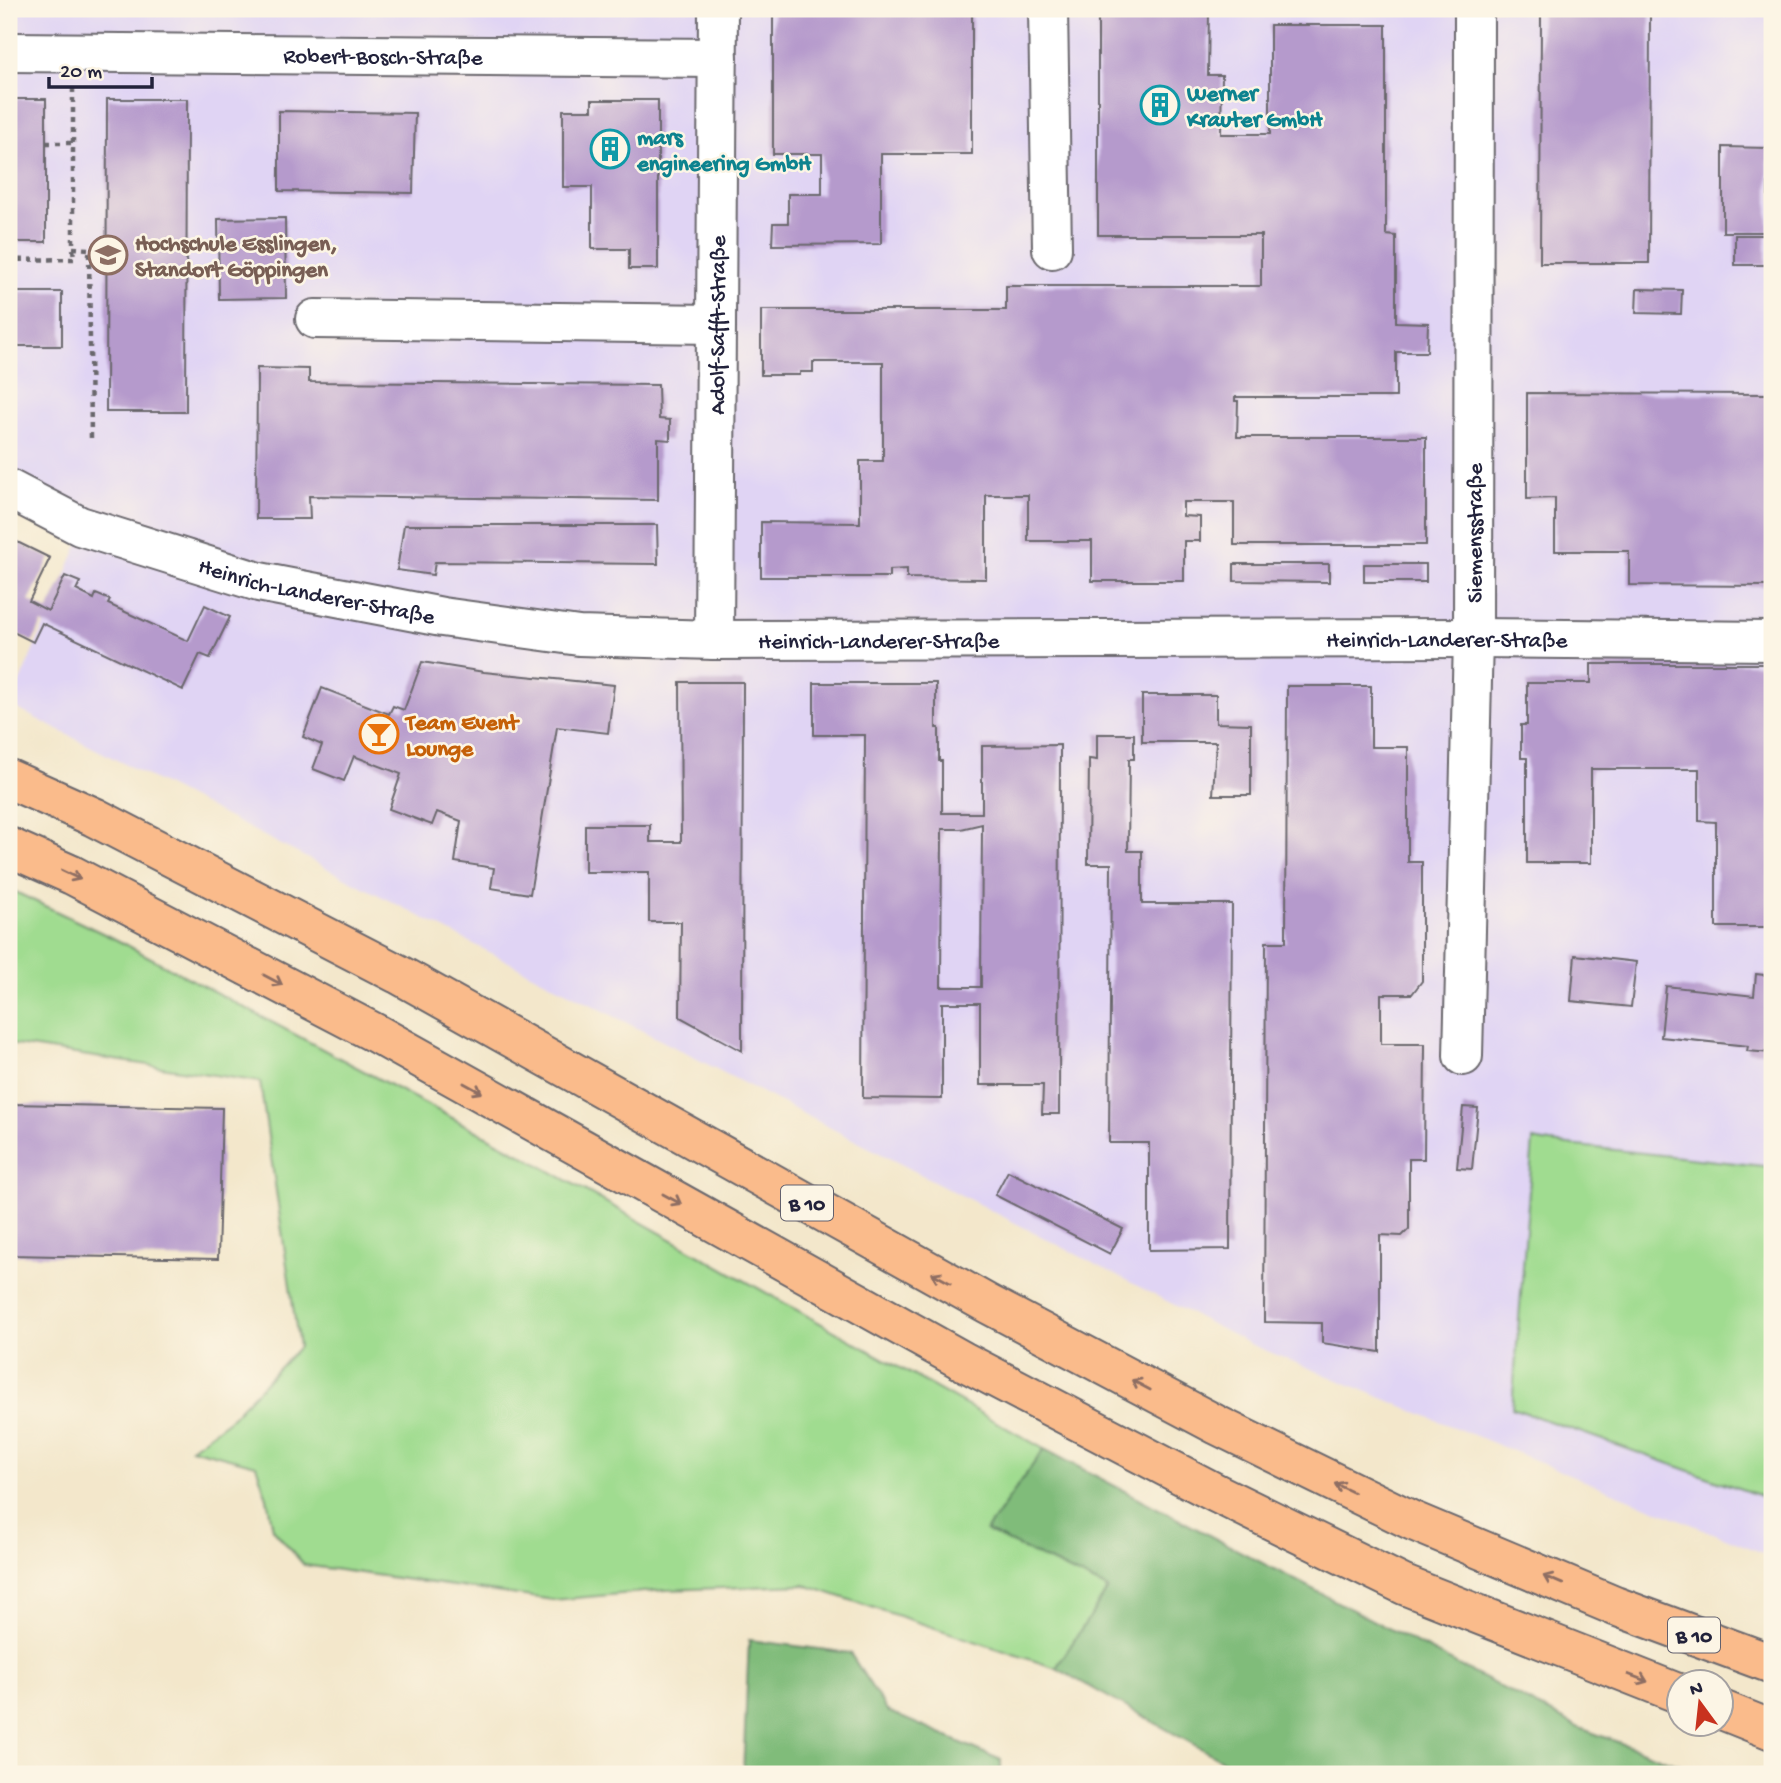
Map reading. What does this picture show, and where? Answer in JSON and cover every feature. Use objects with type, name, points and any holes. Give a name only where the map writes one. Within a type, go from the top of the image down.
[{"type":"highway","name":"B 10","points":[[9,779],[94,817],[398,974],[988,1304],[1217,1425],[1413,1521],[1615,1606],[1772,1664]]},
{"type":"highway","name":"B 10","points":[[9,847],[72,875],[377,1034],[963,1361],[1216,1493],[1404,1585],[1666,1689]]},
{"type":"highway","points":[[1736,1716],[1772,1730]]},
{"type":"street","name":"Adolf-Safft-Straße","points":[[714,640],[718,9]]},
{"type":"street","points":[[1048,9],[1052,248]]},
{"type":"street","name":"Siemensstraße","points":[[1463,1056],[1473,638],[1474,9]]},
{"type":"street","name":"Robert-Bosch-Straße","points":[[9,52],[718,58]]},
{"type":"street","points":[[316,319],[716,324]]},
{"type":"street","name":"Heinrich-Landerer-Straße","points":[[9,489],[80,526],[259,582],[442,617],[579,636],[714,640],[1473,638],[1772,641]]},
{"type":"path","points":[[9,260],[74,260],[73,52]]},
{"type":"path","points":[[46,143],[73,143]]},
{"type":"path","points":[[73,248],[89,249],[91,439]]},
{"type":"shaded area","points":[[9,9],[1772,9],[1772,1557],[1250,1344],[10,705],[79,543],[9,506]]},
{"type":"green space","points":[[9,889],[117,940],[520,1154],[1044,1449],[986,1531],[1108,1589],[1056,1668],[805,1585],[666,1590],[553,1600],[304,1565],[273,1529],[267,1498],[256,1465],[191,1448],[229,1420],[299,1347],[260,1082],[9,1044]]},
{"type":"green space","points":[[1533,1140],[1772,1167],[1772,1500],[1512,1408]]},
{"type":"green space","points":[[1044,1449],[1577,1727],[1705,1774],[1247,1774],[1056,1668],[1108,1589],[986,1531]]},
{"type":"green space","points":[[749,1640],[850,1653],[887,1711],[1001,1760],[1001,1774],[743,1774]]},
{"type":"building","points":[[773,9],[972,9],[972,154],[881,154],[881,244],[772,245],[773,223],[788,223],[788,194],[822,194],[822,154],[773,154]]},
{"type":"building","points":[[1098,9],[1209,9],[1208,75],[1222,75],[1221,134],[1270,134],[1270,25],[1386,25],[1386,235],[1396,236],[1396,322],[1428,323],[1427,352],[1396,352],[1396,397],[1235,397],[1235,401],[1238,401],[1237,437],[1426,437],[1426,545],[1234,545],[1234,502],[1183,502],[1183,516],[1200,517],[1200,541],[1184,541],[1184,581],[1092,581],[1092,541],[1028,541],[1028,495],[986,495],[986,579],[907,578],[907,569],[889,570],[889,577],[761,577],[761,522],[860,523],[860,461],[883,461],[883,362],[813,362],[813,372],[800,372],[800,375],[761,375],[761,310],[1006,310],[1006,286],[1261,286],[1261,235],[1098,235]]},
{"type":"building","points":[[1541,9],[1650,9],[1649,263],[1540,263]]},
{"type":"building","points":[[9,99],[46,99],[46,242],[9,242]]},
{"type":"building","points":[[107,99],[187,99],[186,412],[106,412]]},
{"type":"building","name":"mars engineering GmbH","points":[[592,100],[658,100],[658,269],[629,269],[629,249],[592,249],[592,187],[563,187],[563,110],[592,110]]},
{"type":"building","points":[[279,111],[415,113],[413,193],[279,191]]},
{"type":"building","points":[[1723,147],[1768,148],[1768,232],[1723,232]]},
{"type":"building","points":[[285,218],[286,298],[219,299],[218,219]]},
{"type":"building","points":[[1735,235],[1766,235],[1766,265],[1735,265]]},
{"type":"building","points":[[1637,289],[1682,290],[1681,314],[1636,313]]},
{"type":"building","points":[[9,292],[62,292],[62,346],[9,346]]},
{"type":"building","points":[[257,368],[309,369],[309,382],[658,385],[659,419],[670,420],[670,440],[658,439],[658,500],[309,496],[310,519],[256,519]]},
{"type":"building","points":[[1527,393],[1770,394],[1769,586],[1629,585],[1629,551],[1555,551],[1555,498],[1527,499]]},
{"type":"building","points":[[404,525],[657,525],[658,564],[435,562],[433,575],[397,570]]},
{"type":"building","points":[[9,538],[50,558],[29,601],[48,611],[65,576],[80,582],[76,590],[94,599],[96,594],[110,600],[108,604],[188,641],[205,605],[230,617],[210,658],[200,654],[183,690],[42,623],[33,642],[9,630]]},
{"type":"building","points":[[1234,564],[1329,564],[1329,582],[1234,581]]},
{"type":"building","points":[[1364,564],[1426,564],[1426,582],[1364,582]]},
{"type":"building","points":[[422,662],[484,672],[614,685],[608,733],[557,727],[530,894],[491,888],[494,868],[455,862],[461,821],[437,812],[432,825],[389,809],[401,774],[354,756],[344,781],[313,769],[322,745],[303,737],[322,688],[389,714],[393,706],[404,710]]},
{"type":"building","points":[[1591,664],[1772,664],[1772,927],[1716,927],[1716,822],[1699,821],[1699,769],[1591,769],[1591,863],[1527,863],[1527,758],[1521,758],[1521,725],[1527,725],[1527,683],[1591,683]]},
{"type":"building","points":[[680,682],[743,682],[742,1051],[680,1017],[681,922],[649,922],[649,872],[585,872],[585,825],[650,825],[650,842],[681,842]]},
{"type":"building","points":[[814,683],[936,683],[936,728],[939,728],[939,761],[942,761],[942,813],[982,813],[982,746],[1060,745],[1059,1114],[1042,1114],[1043,1085],[980,1085],[980,1003],[942,1003],[942,1099],[863,1098],[865,735],[814,735]],"holes":[[[982,824],[981,987],[941,987],[942,829],[961,829]]]},
{"type":"building","points":[[1287,686],[1371,686],[1371,747],[1408,747],[1408,862],[1422,862],[1422,981],[1412,994],[1381,994],[1381,1044],[1425,1044],[1424,1159],[1409,1159],[1409,1229],[1402,1236],[1380,1235],[1380,1352],[1322,1343],[1322,1323],[1264,1322],[1266,942],[1286,942]]},
{"type":"building","points":[[1142,695],[1216,695],[1216,723],[1251,724],[1251,795],[1213,795],[1216,742],[1142,742]]},
{"type":"building","points":[[1097,734],[1134,734],[1134,759],[1129,759],[1128,851],[1142,851],[1142,904],[1232,904],[1230,1249],[1149,1250],[1149,1143],[1109,1143],[1111,864],[1088,864],[1089,759],[1097,760]]},
{"type":"building","points":[[1575,955],[1636,962],[1631,1007],[1571,1001]]},
{"type":"building","points":[[1756,974],[1772,976],[1772,1053],[1747,1051],[1748,1046],[1661,1037],[1666,986],[1754,996]]},
{"type":"building","points":[[9,1104],[222,1108],[218,1259],[9,1255]]},
{"type":"building","points":[[1463,1107],[1478,1108],[1472,1169],[1457,1168]]},
{"type":"building","points":[[1008,1171],[1123,1229],[1110,1254],[995,1195]]},
{"type":"building","points":[[1772,1429],[1772,1490],[1764,1489]]},
{"type":"place","name":"Werner Krauter GmbH","points":[[1160,105]]},
{"type":"place","name":"mars engineering GmbH","points":[[610,149]]},
{"type":"place","name":"Hochschule Esslingen, Standort Göppingen","points":[[108,255]]},
{"type":"place","name":"Team Event Lounge","points":[[379,734]]}]
